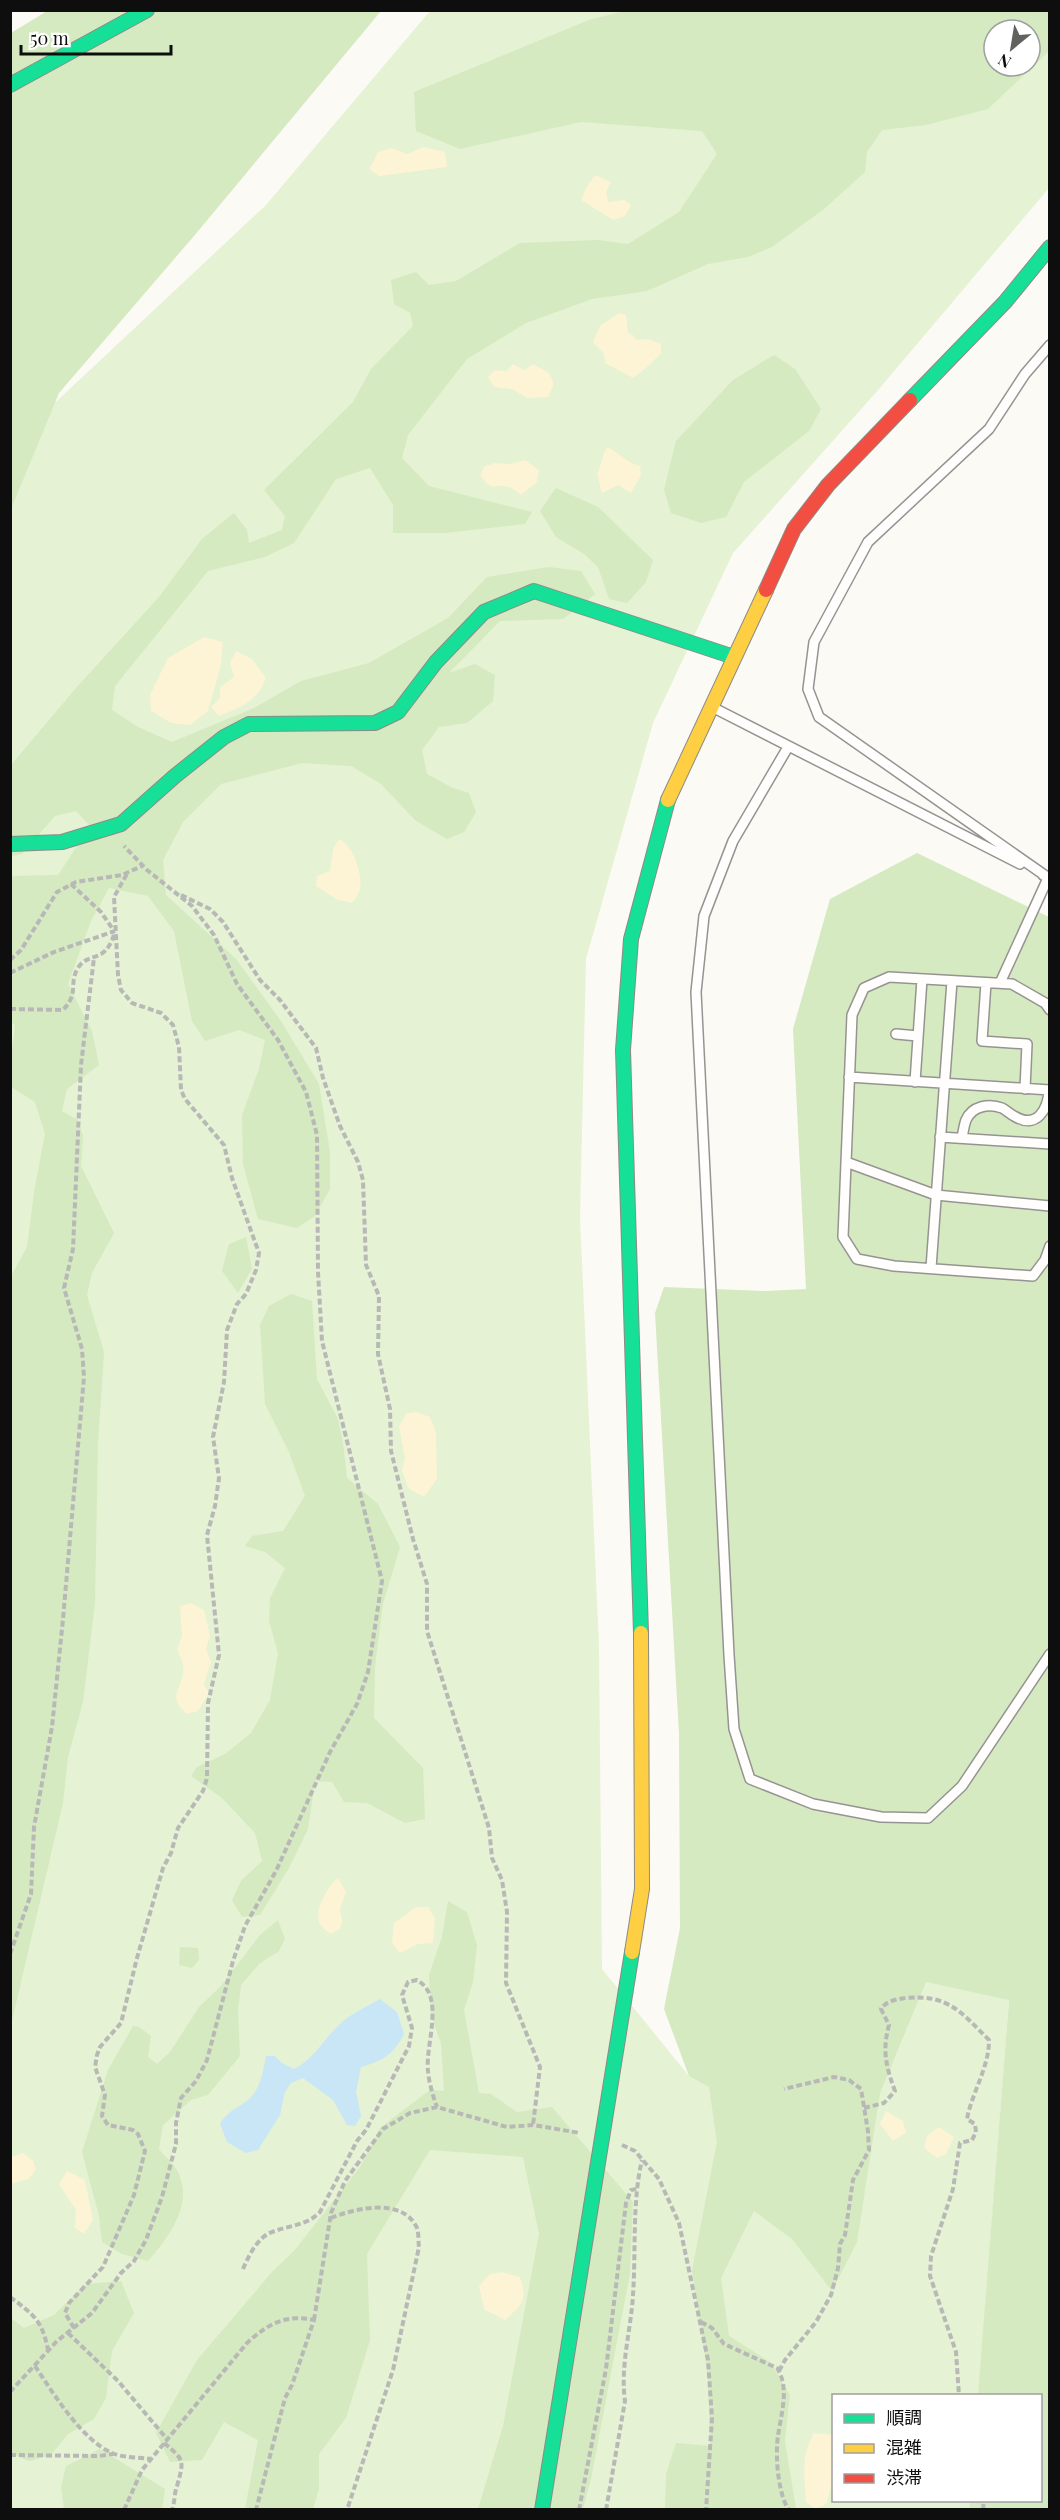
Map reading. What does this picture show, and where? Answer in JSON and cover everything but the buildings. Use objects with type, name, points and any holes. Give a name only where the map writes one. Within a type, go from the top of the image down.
[{"type":"main road","points":[[10,86],[147,10]]},
{"type":"main road","points":[[542,2510],[642,1889],[643,1713],[623,1050],[631,939],[664,809],[794,529],[828,485],[1005,302],[1050,247]]},
{"type":"main road","points":[[10,844],[62,842],[121,824],[175,776],[224,737],[249,724],[375,723],[398,712],[436,662],[484,612],[534,591],[734,657]]},
{"type":"lane","points":[[1049,878],[819,717],[808,689],[814,642],[868,542],[989,429],[1026,374],[1050,345]]},
{"type":"lane","points":[[712,707],[1049,878]]},
{"type":"lane","points":[[788,747],[733,841],[704,916],[696,992],[734,1729],[750,1779],[813,1804],[880,1817],[928,1818],[962,1785],[1050,1654]]},
{"type":"lane","points":[[1000,983],[1049,878]]},
{"type":"lane","points":[[1050,1010],[1045,1003],[1012,984],[889,977],[864,988],[852,1015],[843,1237],[856,1259],[894,1266],[1033,1276],[1045,1260],[1050,1246]]},
{"type":"lane","points":[[915,1082],[922,979]]},
{"type":"lane","points":[[931,1268],[952,981]]},
{"type":"lane","points":[[986,983],[982,1041],[1027,1044],[1025,1089]]},
{"type":"lane","points":[[896,1034],[918,1036]]},
{"type":"lane","points":[[849,1077],[1049,1090],[1048,1105],[1037,1118],[1026,1121],[1014,1117],[1003,1108],[989,1105],[975,1109],[966,1119],[962,1138]]},
{"type":"lane","points":[[940,1137],[1050,1144]]},
{"type":"lane","points":[[846,1162],[936,1195],[1050,1206]]},
{"type":"path","points":[[10,2392],[48,2351],[92,2313],[121,2273],[134,2261],[146,2240],[162,2197],[176,2144],[176,2122],[181,2098],[196,2081],[207,2060],[233,1960],[245,1926],[276,1871],[325,1762],[357,1704],[368,1672],[382,1581],[322,1341],[318,1272],[316,1135],[306,1092],[278,1040],[237,984],[214,934],[192,906],[142,866],[111,827]]},
{"type":"path","points":[[10,960],[21,950],[57,892],[71,884],[129,872],[142,866]]},
{"type":"path","points":[[74,2328],[65,2313],[69,2303],[103,2267],[134,2195],[145,2151],[138,2134],[132,2130],[108,2125],[102,2116],[105,2095],[95,2067],[100,2047],[121,2023],[163,1868],[171,1853],[178,1828],[203,1791],[207,1778],[208,1702],[219,1655],[207,1535],[215,1506],[219,1478],[213,1437],[224,1382],[227,1330],[237,1304],[246,1294],[256,1270],[258,1253],[232,1178],[224,1145],[185,1099],[181,1090],[179,1047],[173,1025],[161,1013],[132,1003],[121,990],[117,975],[114,897],[129,872]]},
{"type":"path","points":[[71,884],[101,912],[115,931]]},
{"type":"path","points":[[176,893],[210,909],[223,922],[260,980],[280,1000],[316,1048],[323,1078],[340,1126],[358,1162],[363,1180],[366,1265],[379,1296],[378,1354],[390,1409],[391,1451],[427,1584],[427,1631],[440,1680],[460,1732],[489,1828],[492,1858],[502,1880],[507,1912],[506,1983],[540,2067],[533,2125]]},
{"type":"path","points":[[10,1009],[63,1010],[71,1002],[75,991],[73,981],[77,969],[82,962],[110,948],[115,931]]},
{"type":"path","points":[[10,973],[54,952],[115,931]]},
{"type":"path","points":[[10,1954],[31,1894],[34,1827],[51,1727],[57,1673],[84,1377],[82,1349],[64,1288],[73,1249],[81,1065],[94,958]]},
{"type":"path","points":[[243,2269],[251,2251],[270,2232],[311,2221],[320,2212],[409,2046],[412,2028],[408,2008],[402,1995],[408,1982],[417,1980],[426,1984],[433,2003],[428,2070],[437,2107]]},
{"type":"path","points":[[864,2108],[884,2103],[895,2091],[885,2063],[884,2040],[889,2025],[881,2009],[884,2005],[897,1999],[925,1997],[946,2001],[989,2040],[984,2073],[971,2102],[968,2119],[975,2124],[976,2132],[972,2140],[960,2143],[953,2190],[932,2256],[930,2276],[956,2352],[958,2394]]},
{"type":"path","points":[[779,2371],[785,2360],[816,2322],[831,2295],[838,2268],[840,2244],[845,2235],[853,2180],[869,2150],[861,2089],[849,2080],[834,2078],[784,2089]]},
{"type":"path","points":[[256,2510],[285,2398],[292,2385],[314,2320],[330,2218],[345,2181],[383,2129],[410,2113],[437,2107],[507,2127],[533,2125],[589,2134]]},
{"type":"path","points":[[618,2143],[635,2151],[659,2179],[679,2223],[708,2360],[712,2418],[706,2510]]},
{"type":"path","points":[[606,2510],[625,2401],[622,2384],[633,2297],[638,2189],[642,2159]]},
{"type":"path","points":[[579,2510],[606,2369],[626,2203],[631,2190],[638,2189]]},
{"type":"path","points":[[330,2218],[348,2211],[369,2207],[387,2208],[406,2216],[417,2228],[419,2247],[393,2370],[347,2510]]},
{"type":"path","points":[[10,2297],[32,2313],[44,2330],[48,2351]]},
{"type":"path","points":[[124,2510],[142,2470],[150,2459],[247,2343],[267,2325],[298,2317],[314,2320]]},
{"type":"path","points":[[700,2321],[712,2328],[724,2344],[777,2368],[779,2371],[784,2390],[777,2438],[779,2472],[781,2498],[789,2510]]},
{"type":"path","points":[[68,2333],[118,2381],[165,2441],[180,2456],[184,2466],[172,2510]]},
{"type":"path","points":[[35,2366],[54,2395],[94,2442],[114,2454]]},
{"type":"path","points":[[10,2455],[99,2456],[114,2454],[150,2459]]},
{"type":"green space","points":[[47,11],[381,11],[194,236],[59,393],[11,509],[11,33]]},
{"type":"green space","points":[[430,11],[1049,11],[1049,188],[879,389],[733,553],[653,723],[586,959],[580,1217],[599,1647],[602,1969],[689,2076],[804,1957],[1009,1999],[979,2394],[832,2394],[832,2502],[970,2502],[969,2509],[11,2509],[11,444],[266,205]]},
{"type":"green space","points":[[625,11],[1049,11],[1049,51],[1042,58],[1042,18],[982,18],[982,78],[1021,78],[988,109],[926,125],[882,130],[867,152],[865,172],[824,209],[772,247],[748,257],[708,264],[647,291],[592,299],[526,323],[467,359],[408,435],[402,458],[429,486],[532,512],[525,524],[445,533],[393,533],[393,505],[370,468],[336,479],[294,543],[265,557],[208,571],[115,686],[112,710],[138,727],[172,742],[254,708],[301,681],[369,663],[448,618],[487,577],[549,567],[581,571],[595,594],[563,619],[500,621],[449,673],[475,664],[495,675],[493,701],[467,723],[439,727],[422,750],[427,774],[453,788],[469,793],[476,812],[464,832],[447,839],[415,820],[381,784],[351,766],[302,763],[221,784],[183,822],[163,860],[166,895],[236,959],[281,1021],[319,1084],[330,1152],[330,1189],[315,1216],[297,1228],[258,1219],[243,1164],[242,1115],[259,1069],[265,1040],[239,1030],[205,1041],[192,1021],[174,931],[148,896],[109,888],[91,921],[68,984],[92,1031],[99,1065],[67,1089],[62,1111],[78,1120],[83,1136],[81,1166],[114,1233],[92,1273],[87,1295],[104,1352],[98,1444],[95,1603],[83,1702],[68,1757],[63,1803],[11,2025],[10,1278],[27,1247],[45,1134],[35,1102],[11,1087],[11,1058],[15,1025],[10,1021],[11,876],[58,875],[90,826],[76,811],[55,816],[22,854],[11,856],[11,765],[76,688],[159,597],[202,539],[234,513],[247,530],[249,543],[282,530],[285,516],[264,490],[353,402],[371,369],[413,326],[410,313],[394,304],[391,280],[416,272],[429,285],[456,281],[520,243],[598,240],[628,244],[679,212],[717,154],[702,131],[581,122],[460,149],[416,131],[414,92],[589,20]]},
{"type":"green space","points":[[774,355],[795,369],[821,409],[809,431],[744,482],[726,517],[701,523],[671,513],[664,490],[676,441],[733,380]]},
{"type":"green space","points":[[556,488],[598,507],[653,560],[646,582],[627,603],[609,599],[598,567],[584,554],[556,537],[540,511]]},
{"type":"green space","points":[[917,853],[1049,917],[1049,2509],[969,2509],[970,2502],[1042,2502],[1042,2394],[978,2394],[1009,2000],[926,1982],[880,2093],[857,2242],[832,2291],[792,2239],[754,2211],[721,2278],[729,2336],[770,2362],[790,2395],[785,2441],[796,2509],[665,2509],[666,2474],[676,2443],[710,2446],[708,2378],[692,2270],[717,2142],[709,2087],[689,2076],[664,2009],[680,1928],[679,1734],[655,1313],[664,1287],[766,1291],[806,1289],[793,1029],[830,899]]},
{"type":"green space","points":[[246,1237],[252,1269],[238,1293],[222,1271],[229,1244]]},
{"type":"green space","points":[[291,1294],[312,1301],[317,1379],[338,1419],[347,1478],[378,1504],[400,1547],[383,1604],[375,1667],[374,1718],[423,1768],[425,1819],[405,1823],[367,1803],[344,1802],[332,1782],[315,1781],[308,1829],[289,1868],[260,1915],[242,1917],[232,1900],[241,1881],[262,1861],[255,1833],[222,1798],[191,1776],[197,1767],[225,1754],[251,1733],[270,1700],[278,1653],[269,1621],[270,1598],[285,1568],[265,1552],[245,1546],[252,1536],[283,1531],[305,1496],[289,1452],[265,1404],[260,1325],[269,1306]]},
{"type":"green space","points":[[448,1901],[467,1912],[477,1945],[473,1982],[464,2010],[479,2093],[491,2094],[517,2112],[552,2107],[633,2202],[630,2273],[591,2479],[583,2509],[478,2509],[503,2426],[539,2234],[523,2157],[430,2150],[367,2254],[370,2340],[346,2418],[319,2454],[319,2489],[313,2509],[245,2509],[258,2440],[224,2422],[202,2460],[170,2462],[156,2433],[197,2360],[273,2271],[294,2251],[360,2167],[381,2127],[430,2090],[444,2091],[441,2043],[431,2016],[429,1975],[442,1937]]},
{"type":"green space","points":[[278,1920],[285,1939],[279,1951],[259,1964],[241,1985],[238,2011],[240,2056],[208,2095],[191,2100],[163,2125],[159,2149],[175,2167],[182,2182],[183,2195],[177,2219],[164,2241],[148,2261],[122,2254],[102,2242],[99,2216],[82,2152],[108,2070],[133,2026],[139,2027],[151,2036],[148,2057],[157,2064],[170,2052],[199,2007],[221,1986],[260,1935]]},
{"type":"green space","points":[[180,1947],[198,1948],[199,1960],[192,1968],[179,1965]]},
{"type":"green space","points":[[121,2281],[134,2313],[112,2351],[106,2398],[94,2419],[68,2434],[51,2455],[29,2461],[11,2453],[11,2318],[24,2328],[54,2315],[86,2284]]},
{"type":"green space","points":[[100,2449],[165,2489],[162,2509],[64,2509],[61,2487],[66,2466]]},
{"type":"sand","points":[[423,147],[445,152],[447,167],[379,176],[369,169],[378,152],[391,148],[407,154]]},
{"type":"sand","points":[[595,175],[611,182],[606,192],[608,202],[625,200],[631,205],[625,216],[613,220],[581,200]]},
{"type":"sand","points":[[619,313],[626,315],[628,333],[636,340],[648,339],[661,344],[661,353],[633,378],[605,363],[604,354],[593,342],[600,326]]},
{"type":"sand","points":[[513,364],[524,370],[533,364],[549,373],[554,384],[548,397],[527,398],[512,389],[494,387],[488,377],[495,370],[507,371]]},
{"type":"sand","points":[[607,447],[640,466],[641,475],[631,493],[618,485],[602,493],[597,474]]},
{"type":"sand","points":[[525,460],[539,470],[537,482],[521,495],[509,487],[490,486],[480,475],[485,466]]},
{"type":"sand","points":[[204,637],[223,642],[221,665],[208,711],[190,725],[171,723],[151,711],[150,695],[168,658]]},
{"type":"sand","points":[[236,651],[252,659],[266,678],[258,693],[248,703],[219,716],[211,707],[220,698],[220,687],[234,677],[230,663]]},
{"type":"sand","points":[[339,839],[353,854],[359,869],[360,890],[352,903],[338,900],[316,886],[317,876],[330,871],[333,849]]},
{"type":"sand","points":[[416,1412],[430,1417],[436,1432],[437,1479],[424,1497],[408,1488],[402,1470],[405,1459],[399,1426],[407,1413]]},
{"type":"sand","points":[[191,1603],[204,1610],[210,1636],[206,1649],[211,1662],[204,1684],[209,1693],[198,1711],[187,1714],[180,1707],[176,1695],[183,1672],[183,1664],[177,1650],[182,1636],[180,1606]]},
{"type":"sand","points":[[338,1878],[346,1892],[340,1909],[342,1921],[340,1929],[330,1934],[320,1924],[318,1913],[326,1892]]},
{"type":"sand","points":[[416,1907],[428,1907],[435,1918],[433,1943],[418,1944],[400,1953],[392,1943],[394,1923]]},
{"type":"sand","points":[[886,2111],[903,2121],[906,2133],[893,2141],[880,2124]]},
{"type":"sand","points":[[939,2127],[954,2137],[946,2154],[937,2158],[924,2148],[927,2136]]},
{"type":"sand","points":[[23,2153],[33,2161],[36,2169],[29,2179],[11,2184],[11,2157]]},
{"type":"sand","points":[[67,2171],[85,2180],[93,2220],[84,2234],[75,2228],[76,2210],[59,2184]]},
{"type":"sand","points":[[502,2272],[520,2277],[523,2291],[522,2302],[505,2320],[484,2309],[479,2286],[490,2274]]},
{"type":"sand","points":[[814,2433],[832,2435],[832,2482],[827,2503],[816,2509],[806,2502],[805,2458]]},
{"type":"water","points":[[380,1999],[397,2012],[404,2034],[387,2056],[361,2067],[356,2092],[361,2116],[355,2126],[347,2125],[333,2100],[303,2078],[291,2083],[285,2092],[280,2115],[258,2150],[246,2153],[227,2142],[220,2124],[229,2113],[253,2095],[261,2079],[266,2056],[275,2056],[282,2063],[294,2069],[313,2055],[343,2021]]},
{"type":"traffic: fast","points":[[10,85],[147,10]]},
{"type":"traffic: fast","points":[[910,400],[1005,302],[1050,247]]},
{"type":"traffic: fast","points":[[10,844],[62,842],[121,824],[175,776],[224,737],[249,724],[375,723],[398,712],[436,662],[484,612],[534,591],[734,657]]},
{"type":"traffic: fast","points":[[641,1633],[623,1050],[631,939],[668,800]]},
{"type":"traffic: fast","points":[[542,2510],[632,1952]]},
{"type":"traffic: slow","points":[[668,800],[766,590]]},
{"type":"traffic: slow","points":[[632,1952],[642,1889],[641,1633]]},
{"type":"traffic: jam","points":[[766,590],[794,529],[828,485],[910,400]]}]
